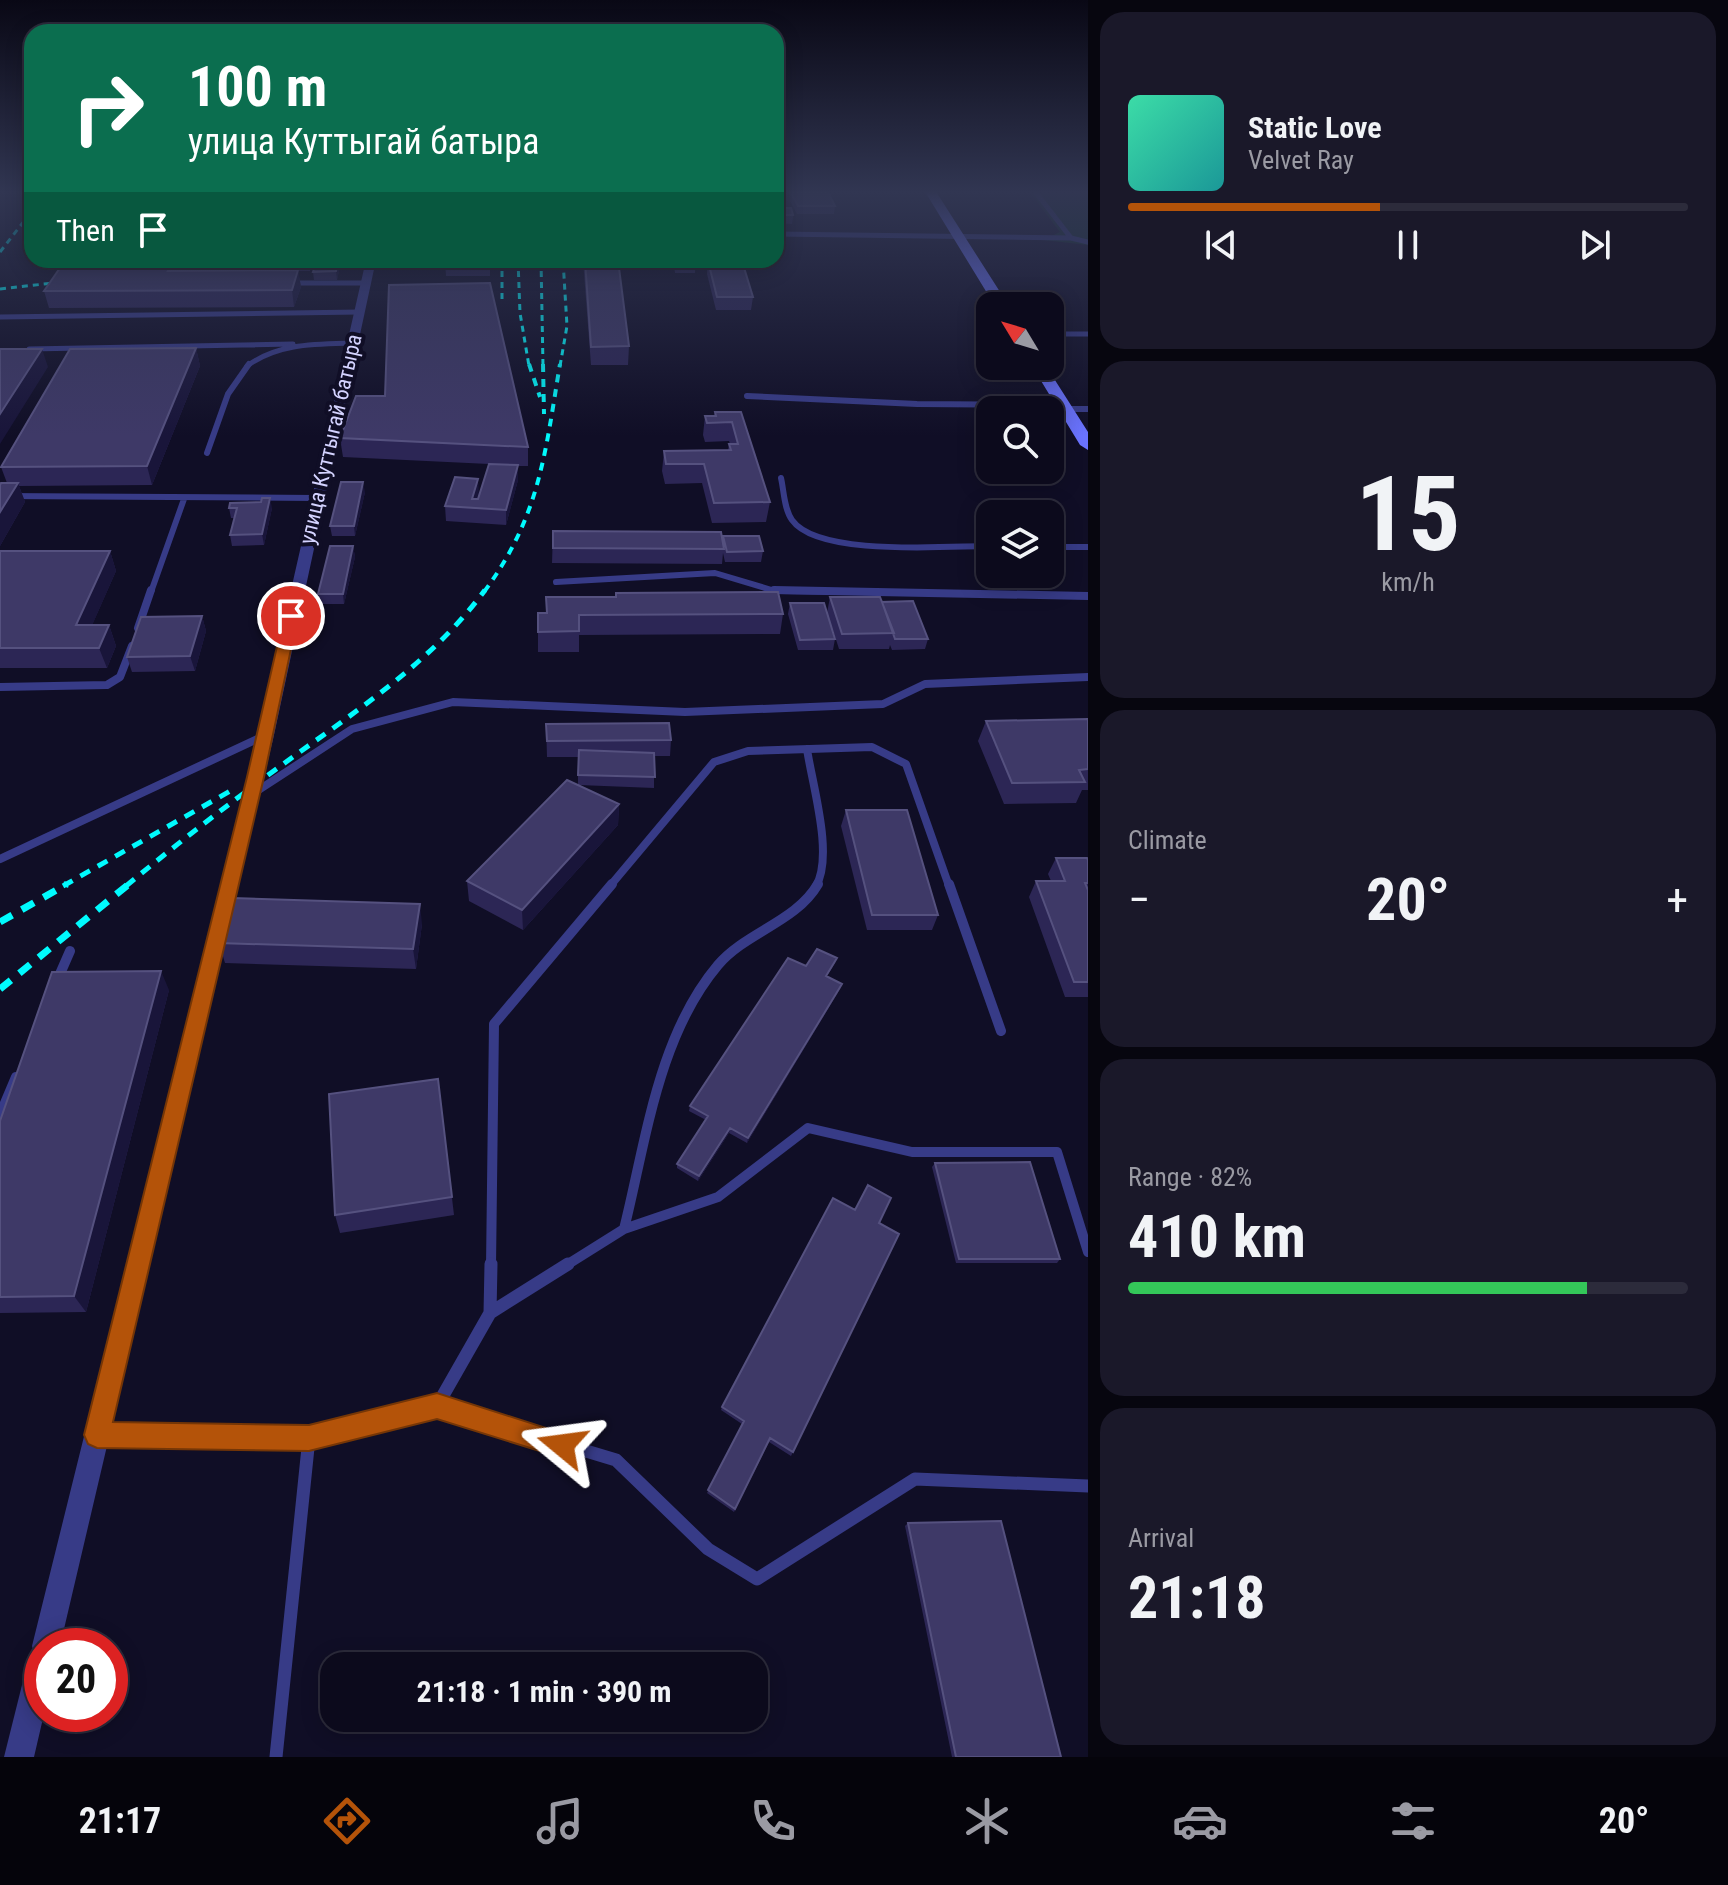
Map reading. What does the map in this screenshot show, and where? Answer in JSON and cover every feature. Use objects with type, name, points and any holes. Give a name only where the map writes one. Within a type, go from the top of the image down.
[{"type":"main road","points":[[981,272],[993,292]]},
{"type":"main road","points":[[1064,407],[1088,445]]},
{"type":"street","name":"улица Куттыгай батыра","points":[[50,1628],[266,735],[368,272]]},
{"type":"street","points":[[19,1757],[25,1732]]},
{"type":"lane","points":[[287,283],[366,283]]},
{"type":"lane","points":[[0,317],[360,312]]},
{"type":"lane","points":[[1064,334],[1088,334]]},
{"type":"lane","points":[[15,350],[353,343]]},
{"type":"lane","points":[[207,453],[237,376],[257,359],[293,344]]},
{"type":"lane","points":[[747,396],[976,405]]},
{"type":"lane","points":[[1064,407],[1088,409]]},
{"type":"lane","points":[[781,478],[792,522],[805,532],[831,541],[976,546]]},
{"type":"lane","points":[[0,496],[316,498]]},
{"type":"lane","points":[[0,687],[88,688],[107,685],[120,677],[184,499]]},
{"type":"lane","points":[[1064,547],[1088,547]]},
{"type":"lane","points":[[556,582],[715,573],[775,591],[1088,596]]},
{"type":"lane","points":[[251,795],[352,729],[453,702],[685,712],[883,704],[925,684],[1088,677]]},
{"type":"lane","points":[[0,859],[266,735]]},
{"type":"lane","points":[[490,1313],[494,1024],[714,762],[748,751],[872,747],[890,753],[906,764],[1001,1031]]},
{"type":"lane","points":[[624,1229],[674,1036],[718,964],[781,916],[811,899],[824,873],[807,749]]},
{"type":"lane","points":[[52,992],[70,951]]},
{"type":"lane","points":[[0,1115],[23,1060]]},
{"type":"lane","points":[[437,1406],[490,1313],[624,1229],[718,1197],[808,1128],[912,1152],[1057,1152],[1088,1252]]},
{"type":"lane","points":[[97,1435],[309,1438],[437,1406],[616,1460],[708,1549],[757,1579],[915,1479],[1088,1486]]},
{"type":"lane","points":[[276,1757],[309,1438]]},
{"type":"building","points":[[57,272],[297,272],[292,290],[44,291]]},
{"type":"building","points":[[586,272],[620,272],[629,346],[591,347]]},
{"type":"building","points":[[711,272],[745,272],[753,297],[717,297]]},
{"type":"building","points":[[490,283],[528,447],[340,438],[356,396],[385,396],[389,285]]},
{"type":"building","points":[[196,348],[147,466],[1,467],[70,349]]},
{"type":"building","points":[[0,349],[42,349],[0,414]]},
{"type":"building","points":[[715,412],[741,412],[770,502],[714,503],[704,464],[666,464],[664,451],[731,450],[729,444],[738,444],[732,422],[707,423],[705,416],[716,416]]},
{"type":"building","points":[[489,464],[518,465],[506,510],[445,506],[455,477],[478,479],[472,499],[478,499]]},
{"type":"building","points":[[341,482],[363,482],[354,526],[330,526]]},
{"type":"building","points":[[18,483],[0,512],[0,485]]},
{"type":"building","points":[[262,498],[270,498],[262,534],[230,535],[237,508],[229,508],[230,503],[261,502]]},
{"type":"building","points":[[553,531],[721,532],[724,549],[553,548]]},
{"type":"building","points":[[723,536],[759,536],[763,551],[727,552]]},
{"type":"building","points":[[330,546],[353,546],[343,594],[318,594]]},
{"type":"building","points":[[0,551],[110,551],[76,625],[109,625],[99,648],[0,648]]},
{"type":"building","points":[[778,592],[783,614],[579,615],[579,631],[538,632],[538,613],[547,613],[546,597],[616,597],[616,593]]},
{"type":"building","points":[[830,597],[880,597],[894,633],[842,634]]},
{"type":"building","points":[[913,601],[928,639],[895,639],[882,602]]},
{"type":"building","points":[[790,603],[824,603],[835,639],[800,640]]},
{"type":"building","points":[[202,616],[190,656],[127,657],[141,617]]},
{"type":"building","points":[[1088,719],[1088,769],[1079,770],[1085,782],[1012,783],[986,721]]},
{"type":"building","points":[[669,723],[671,740],[547,741],[546,724]]},
{"type":"building","points":[[579,750],[654,753],[655,777],[578,775]]},
{"type":"building","points":[[567,780],[619,804],[522,910],[467,881]]},
{"type":"building","points":[[846,810],[907,810],[938,915],[872,915]]},
{"type":"building","points":[[1056,858],[1088,860],[1088,883],[1085,883],[1088,890],[1088,982],[1074,982],[1036,881],[1065,881]]},
{"type":"building","points":[[232,898],[420,904],[413,949],[219,943]]},
{"type":"building","points":[[817,949],[837,958],[826,976],[842,984],[748,1138],[730,1128],[699,1176],[677,1164],[708,1116],[690,1106],[788,958],[806,966]]},
{"type":"building","points":[[161,971],[74,1296],[0,1297],[0,1121],[52,972]]},
{"type":"building","points":[[438,1079],[452,1197],[335,1215],[329,1094]]},
{"type":"building","points":[[1030,1162],[1060,1259],[959,1259],[935,1163]]},
{"type":"building","points":[[868,1185],[891,1198],[879,1223],[899,1234],[793,1452],[770,1438],[735,1509],[708,1490],[744,1421],[722,1407],[833,1198],[855,1210]]},
{"type":"building","points":[[1001,1521],[1061,1757],[956,1757],[908,1523]]},
{"type":"railway","points":[[502,272],[502,302]]},
{"type":"railway","points":[[518,272],[520,313],[529,366]]},
{"type":"railway","points":[[541,272],[543,366]]},
{"type":"railway","points":[[560,366],[567,326],[564,272]]},
{"type":"railway","points":[[0,289],[71,281]]},
{"type":"railway","points":[[529,364],[540,397]]},
{"type":"railway","points":[[543,364],[544,414]]},
{"type":"railway","points":[[484,592],[503,564],[529,510],[544,456],[560,364]]},
{"type":"railway","points":[[126,886],[225,807],[392,684],[442,640],[485,590]]},
{"type":"railway","points":[[63,886],[232,790]]},
{"type":"railway","points":[[0,922],[67,884]]},
{"type":"railway","points":[[0,989],[129,884]]},
{"type":"route","points":[[291,616],[266,735],[97,1435],[309,1438],[437,1406],[562,1445]]}]
